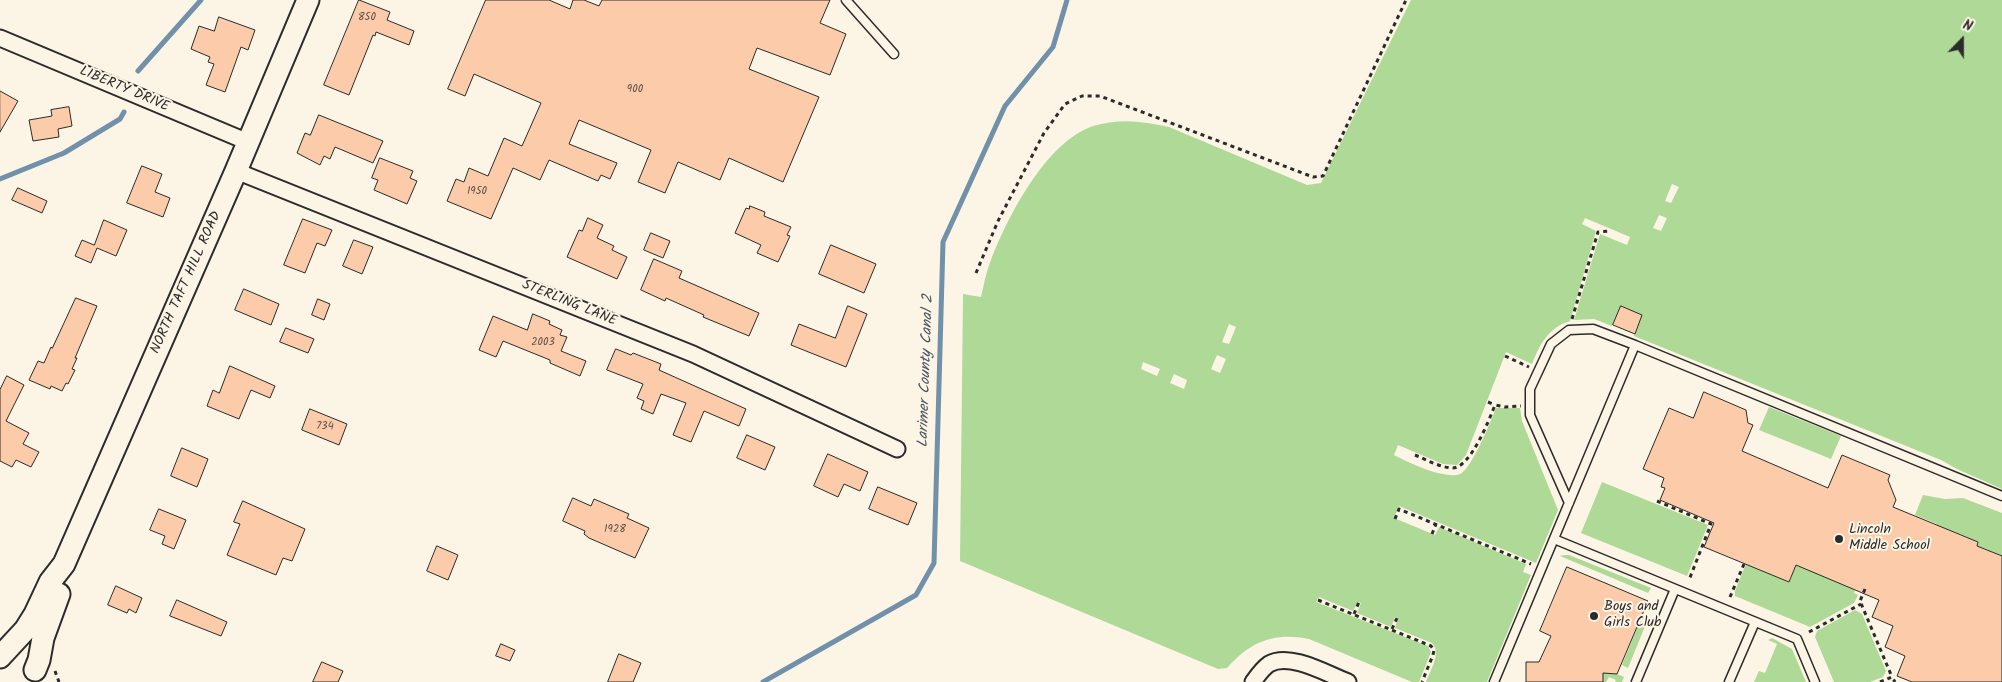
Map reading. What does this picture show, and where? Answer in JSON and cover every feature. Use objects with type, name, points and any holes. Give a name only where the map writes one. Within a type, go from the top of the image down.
[{"type":"main road","name":"NORTH TAFT HILL ROAD","points":[[0,658],[25,630],[50,582],[64,564],[308,0]]},
{"type":"main road","name":"NORTH TAFT HILL ROAD","points":[[39,676],[39,660],[43,638],[62,587],[64,564]]},
{"type":"main road","points":[[0,658],[14,659],[26,663],[39,676]]},
{"type":"street","name":"LIBERTY DRIVE","points":[[0,38],[248,142]]},
{"type":"street","name":"STERLING LANE","points":[[236,170],[693,354],[896,449]]},
{"type":"street","points":[[1254,682],[1266,667],[1281,660],[1297,661],[1348,682]]},
{"type":"lane","points":[[846,0],[894,54]]},
{"type":"lane","points":[[1569,503],[1530,415],[1530,389],[1551,344],[1569,330],[1594,330],[1635,345],[2002,496]]},
{"type":"lane","points":[[1494,682],[1635,345]]},
{"type":"lane","points":[[1554,538],[1797,639],[1815,682]]},
{"type":"lane","points":[[1636,682],[1675,589]]},
{"type":"lane","points":[[1729,682],[1755,622]]},
{"type":"path","points":[[976,273],[998,221],[1044,133],[1065,104],[1082,96],[1100,96],[1313,177],[1323,176],[1406,0]]},
{"type":"path","points":[[1569,330],[1598,232],[1611,231]]},
{"type":"path","points":[[1505,356],[1538,371]]},
{"type":"path","points":[[1488,402],[1505,407],[1530,405]]},
{"type":"path","points":[[1415,455],[1440,466],[1454,468],[1462,464],[1477,445],[1495,405]]},
{"type":"path","points":[[1657,501],[1711,524],[1688,580]]},
{"type":"path","points":[[1395,518],[1399,509],[1541,568]]},
{"type":"path","points":[[1432,534],[1436,524]]},
{"type":"path","points":[[1730,597],[1744,564]]},
{"type":"path","points":[[1865,589],[1860,601],[1895,682]]},
{"type":"path","points":[[1318,600],[1431,646],[1433,655],[1422,682]]},
{"type":"path","points":[[1354,614],[1359,602]]},
{"type":"path","points":[[1809,632],[1861,604]]},
{"type":"path","points":[[1392,629],[1396,618]]},
{"type":"path","points":[[1880,682],[1892,677]]},
{"type":"green space","points":[[1411,0],[2002,0],[2002,489],[1941,460],[1634,336],[1642,315],[1621,307],[1612,326],[1594,319],[1574,320],[1600,234],[1627,245],[1630,237],[1585,218],[1582,224],[1596,231],[1570,321],[1550,332],[1538,350],[1532,364],[1506,352],[1466,455],[1457,465],[1443,464],[1398,445],[1394,455],[1417,466],[1445,475],[1460,474],[1465,471],[1475,455],[1496,408],[1520,408],[1522,421],[1558,510],[1536,563],[1399,506],[1394,518],[1435,535],[1439,527],[1526,564],[1523,572],[1531,575],[1487,682],[1426,682],[1436,657],[1435,647],[1432,643],[1395,628],[1398,618],[1395,617],[1391,627],[1357,613],[1361,603],[1358,602],[1353,611],[1319,597],[1316,602],[1428,646],[1431,652],[1419,682],[1412,682],[1309,639],[1296,637],[1274,638],[1264,641],[1245,652],[1227,668],[1218,669],[960,561],[963,294],[981,297],[989,265],[1018,202],[1045,164],[1060,148],[1076,135],[1093,126],[1121,121],[1150,123],[1169,127],[1307,185],[1321,183]],"holes":[[[1672,184],[1679,187],[1671,203],[1665,201]],[[1659,215],[1667,218],[1661,231],[1653,228]],[[1229,324],[1236,327],[1229,344],[1222,342]],[[1217,355],[1226,359],[1220,373],[1211,369]],[[1143,362],[1160,369],[1157,376],[1141,369]],[[1174,374],[1187,380],[1184,389],[1170,383]]]},
{"type":"green space","points":[[1769,407],[1841,436],[1831,459],[1759,430]]},
{"type":"green space","points":[[1602,482],[1708,525],[1687,576],[1581,533]]},
{"type":"green space","points":[[1923,495],[1945,499],[1963,498],[2002,513],[2002,556],[1977,546],[1978,542],[1957,533],[1935,529],[1937,524],[1915,515]]},
{"type":"green space","points":[[1569,555],[1651,588],[1648,593],[1560,556]]},
{"type":"green space","points":[[1797,562],[1855,589],[1854,593],[1858,595],[1854,603],[1810,627],[1735,596],[1735,591],[1746,564],[1789,582]]},
{"type":"green space","points":[[1855,610],[1862,614],[1886,671],[1883,677],[1870,682],[1834,682],[1815,637],[1817,631]]},
{"type":"green space","points":[[1640,621],[1646,624],[1628,668],[1622,665]]},
{"type":"green space","points":[[1772,638],[1792,649],[1806,682],[1754,682],[1759,671],[1765,673],[1777,644],[1768,640]]},
{"type":"green space","points":[[1603,673],[1617,674],[1624,677],[1622,682],[1615,682],[1616,680],[1609,677],[1606,682],[1603,682]]},
{"type":"building","points":[[359,0],[390,12],[387,20],[414,31],[409,45],[376,32],[375,36],[373,35],[349,95],[324,85]]},
{"type":"building","points":[[486,0],[549,0],[570,9],[573,0],[584,0],[599,6],[602,0],[830,0],[820,23],[846,34],[830,75],[757,48],[749,69],[819,97],[783,182],[729,158],[720,180],[678,162],[665,193],[638,182],[651,150],[579,120],[569,144],[617,163],[610,179],[601,175],[598,181],[549,160],[540,180],[513,168],[491,219],[447,201],[456,179],[464,182],[469,168],[488,176],[504,138],[522,146],[541,103],[474,74],[465,96],[448,89]]},
{"type":"building","points":[[219,17],[255,30],[248,50],[241,47],[225,92],[206,85],[214,64],[208,62],[210,57],[191,49],[199,26],[214,31]]},
{"type":"building","points":[[0,91],[18,101],[0,132]]},
{"type":"building","points":[[69,107],[72,126],[58,129],[59,137],[33,141],[29,120],[52,116],[51,110]]},
{"type":"building","points":[[319,115],[383,141],[373,163],[335,147],[330,159],[324,156],[320,165],[297,153],[305,133],[310,135]]},
{"type":"building","points":[[380,158],[413,171],[410,178],[417,181],[407,204],[374,190],[378,180],[372,178]]},
{"type":"building","points":[[142,166],[162,174],[155,192],[170,198],[163,217],[127,203]]},
{"type":"building","points":[[18,188],[47,201],[42,213],[12,200]]},
{"type":"building","points":[[750,206],[765,212],[764,216],[791,227],[787,235],[790,236],[778,262],[757,253],[761,245],[735,233],[746,208],[749,209]]},
{"type":"building","points":[[588,218],[603,225],[597,238],[614,246],[612,250],[627,257],[617,279],[567,257],[579,230],[582,231]]},
{"type":"building","points":[[303,219],[332,230],[325,246],[317,243],[305,273],[284,265]]},
{"type":"building","points":[[104,220],[127,230],[116,256],[97,248],[91,263],[75,256],[82,240],[94,245]]},
{"type":"building","points":[[651,233],[670,241],[663,258],[644,250]]},
{"type":"building","points":[[354,240],[373,247],[362,274],[343,266]]},
{"type":"building","points":[[831,245],[876,264],[864,293],[819,274]]},
{"type":"building","points":[[654,259],[682,271],[679,278],[759,313],[749,336],[703,317],[704,315],[666,298],[665,301],[641,290]]},
{"type":"building","points":[[244,289],[279,304],[271,325],[235,310]]},
{"type":"building","points":[[76,298],[97,306],[75,358],[77,358],[72,369],[75,370],[68,384],[66,383],[62,391],[51,386],[50,389],[29,380],[38,361],[44,363]]},
{"type":"building","points":[[318,299],[330,304],[324,320],[312,315]]},
{"type":"building","points":[[848,306],[867,314],[846,367],[791,345],[799,324],[835,338]]},
{"type":"building","points":[[1621,306],[1642,315],[1635,334],[1613,325]]},
{"type":"building","points":[[533,314],[550,321],[549,324],[562,330],[560,335],[567,337],[561,351],[586,361],[580,376],[550,363],[550,360],[503,341],[496,357],[479,350],[493,316],[527,330]]},
{"type":"building","points":[[286,328],[314,339],[308,353],[280,342]]},
{"type":"building","points":[[616,349],[631,355],[633,353],[661,364],[659,370],[746,409],[739,426],[704,411],[691,442],[673,435],[686,403],[661,394],[653,414],[641,409],[644,401],[637,398],[643,384],[607,370]]},
{"type":"building","points":[[230,366],[275,386],[270,398],[251,390],[239,419],[207,406],[213,390],[219,393]]},
{"type":"building","points":[[7,376],[24,385],[6,421],[29,433],[23,444],[39,452],[31,467],[16,460],[12,467],[0,461],[0,390]]},
{"type":"building","name":"Lincoln Middle School","points":[[1704,392],[1746,410],[1748,423],[1753,425],[1742,451],[1828,488],[1842,455],[1890,475],[1888,480],[1896,500],[1893,507],[1978,542],[1977,546],[2002,556],[2002,682],[1912,682],[1897,676],[1905,656],[1885,647],[1893,626],[1872,617],[1879,600],[1796,565],[1789,582],[1704,547],[1714,523],[1660,500],[1665,488],[1661,487],[1664,478],[1643,469],[1669,408],[1693,418]]},
{"type":"building","points":[[310,409],[347,424],[339,445],[302,430]]},
{"type":"building","points":[[747,435],[775,447],[765,470],[737,458]]},
{"type":"building","points":[[182,448],[208,459],[197,487],[171,476]]},
{"type":"building","points":[[828,454],[868,472],[860,491],[844,484],[838,497],[814,486]]},
{"type":"building","points":[[878,487],[917,503],[908,525],[869,509]]},
{"type":"building","points":[[573,498],[591,506],[594,499],[629,514],[627,518],[649,528],[635,558],[589,538],[584,534],[585,531],[563,521]]},
{"type":"building","points":[[243,501],[305,529],[292,561],[283,558],[276,575],[227,555],[240,524],[234,522]]},
{"type":"building","points":[[159,509],[186,520],[174,549],[162,544],[165,536],[150,530]]},
{"type":"building","points":[[437,546],[458,555],[448,580],[427,571]]},
{"type":"building","name":"Boys and Girls Club","points":[[1567,567],[1648,601],[1617,674],[1603,673],[1603,682],[1526,682],[1526,662],[1539,662],[1551,636],[1540,631]]},
{"type":"building","points":[[116,586],[142,598],[136,613],[129,609],[127,613],[108,605]]},
{"type":"building","points":[[177,600],[227,622],[221,636],[170,616]]},
{"type":"building","points":[[501,644],[515,650],[510,661],[496,656]]},
{"type":"building","points":[[619,654],[641,663],[633,682],[608,682]]},
{"type":"building","points":[[322,662],[343,671],[338,682],[313,682]]},
{"type":"waterway","points":[[138,71],[201,0]]},
{"type":"waterway","name":"Larimer County Canal 2","points":[[763,682],[916,595],[934,563],[943,242],[1005,106],[1053,47],[1067,0]]},
{"type":"waterway","points":[[0,179],[64,153],[120,119],[124,112]]},
{"type":"place","name":"Lincoln Middle School","points":[[1839,539]]},
{"type":"place","name":"Boys and Girls Club","points":[[1594,616]]}]
